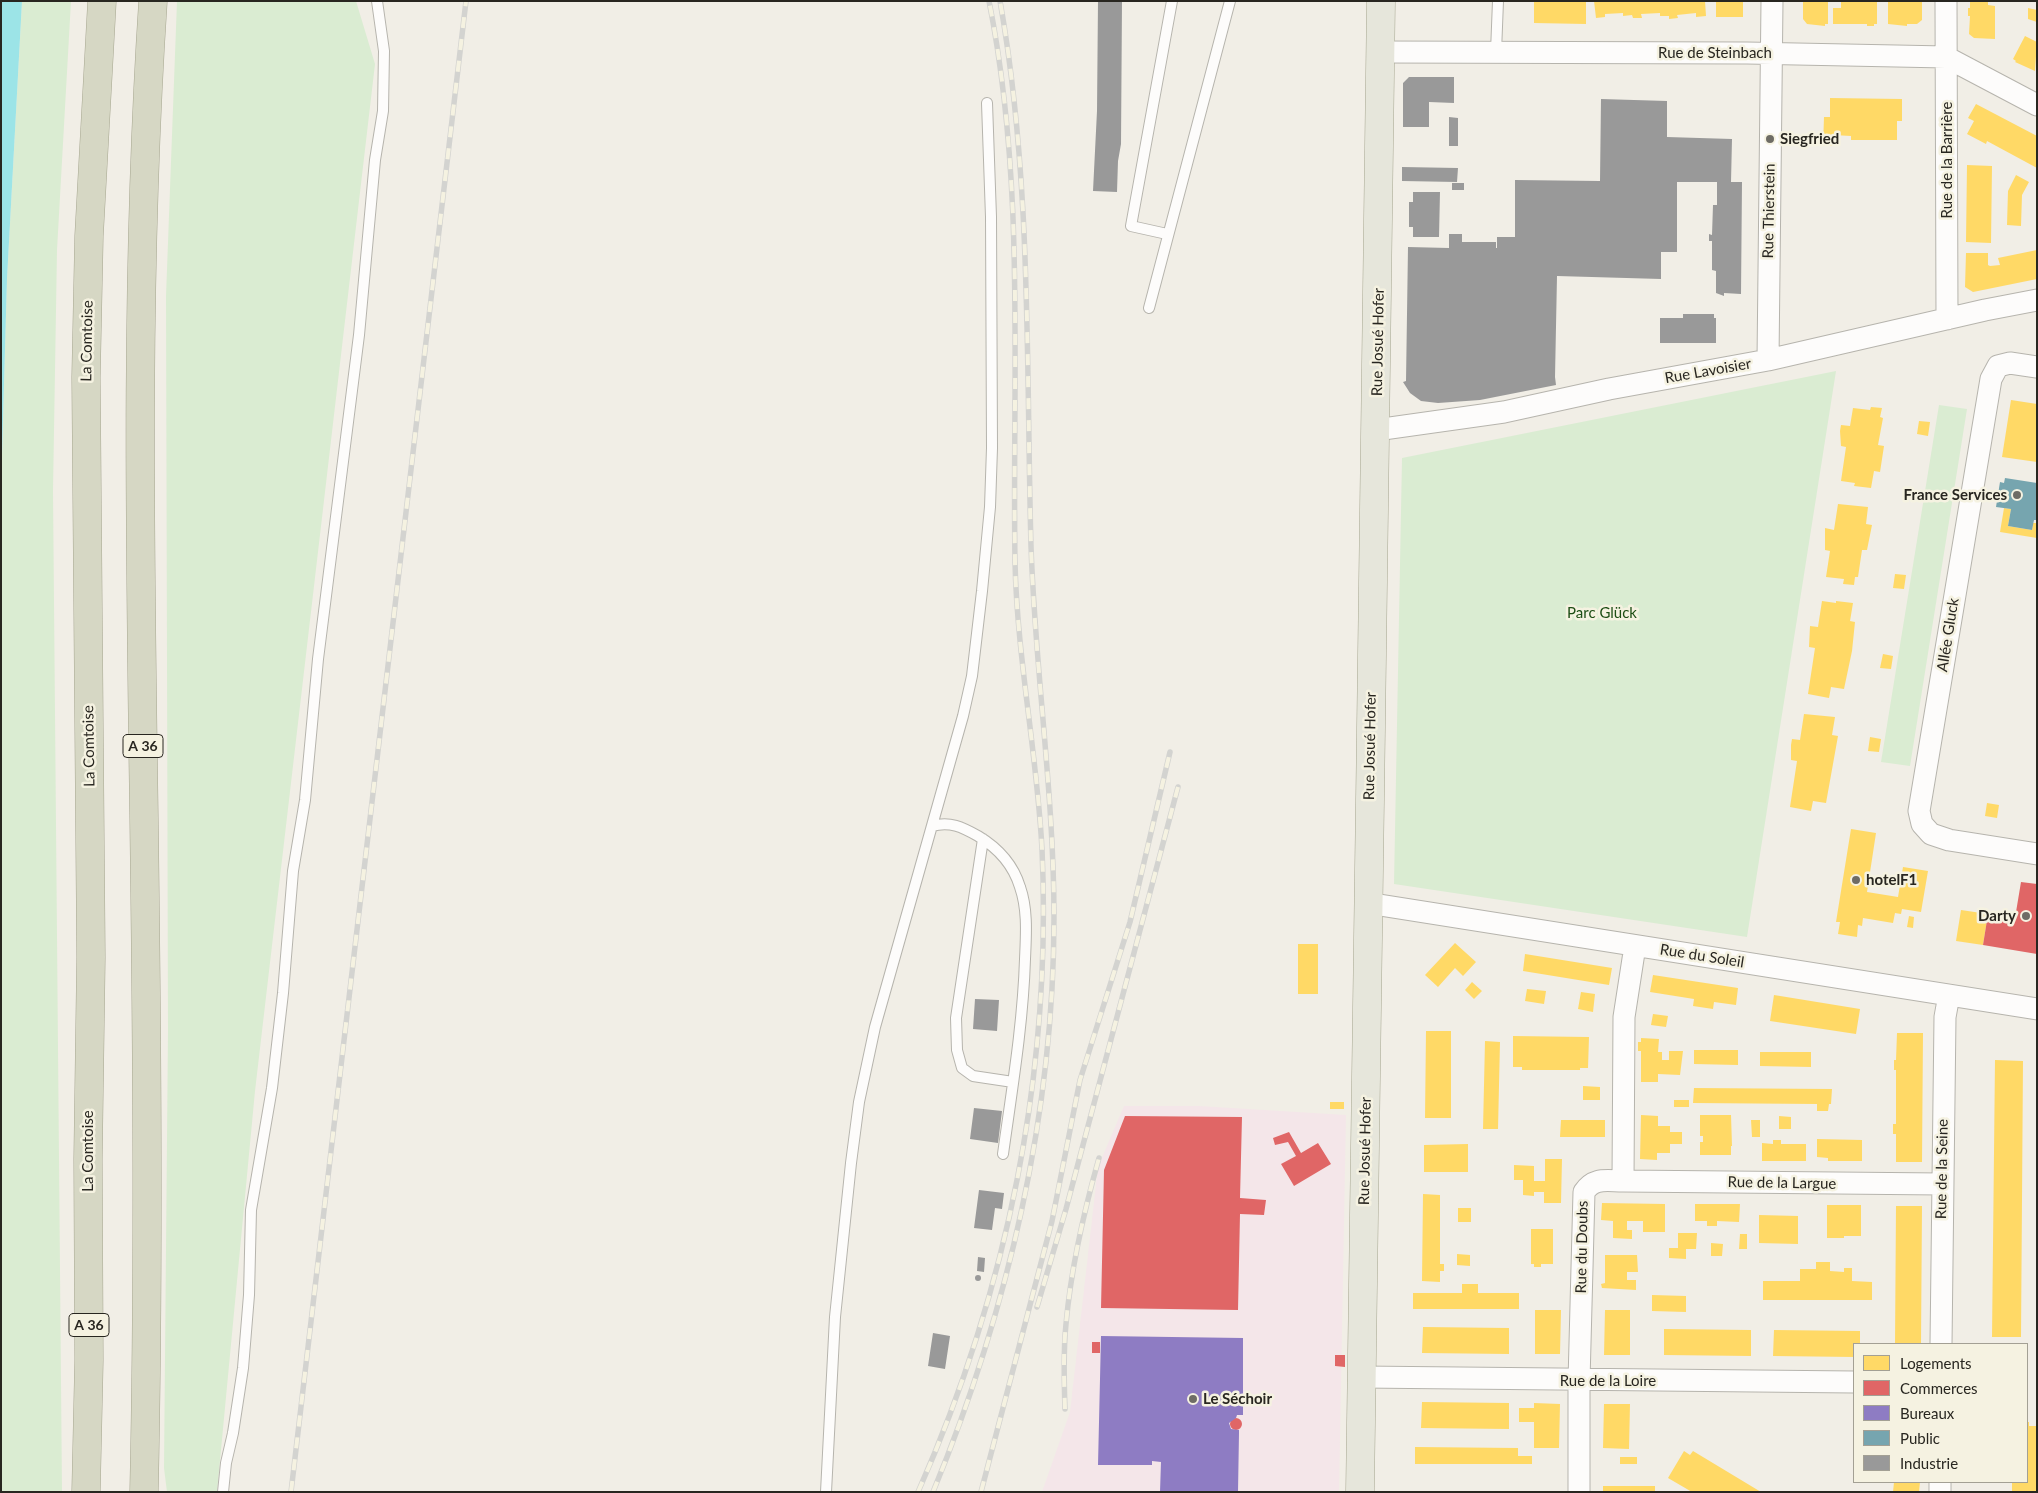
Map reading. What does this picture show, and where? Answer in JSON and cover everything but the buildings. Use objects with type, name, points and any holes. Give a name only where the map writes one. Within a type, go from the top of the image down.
[{"type":"highway","name":"La Comtoise","points":[[86,1492],[89,1360],[88,1159],[91,957],[86,377],[90,226],[102,1]]},
{"type":"highway","name":"A 36","points":[[144,1492],[148,1169],[140,392],[142,233],[153,1]]},
{"type":"main road","name":"Rue Josué Hofer","points":[[1360,1492],[1381,1]]},
{"type":"street","name":"Rue Thierstein","points":[[1768,360],[1772,1]]},
{"type":"street","name":"Rue de la Barrière","points":[[1946,1],[1947,319]]},
{"type":"street","name":"Rue de Steinbach","points":[[1380,52],[1946,57],[2037,105]]},
{"type":"street","name":"Rue Lavoisier","points":[[1376,430],[1504,412],[1609,389],[1768,360],[2037,300]]},
{"type":"street","name":"Allée Gluck","points":[[2037,368],[2010,363],[1998,366],[1991,379],[1919,812],[1922,824],[1931,834],[1949,840],[2037,854]]},
{"type":"street","name":"Rue du Soleil","points":[[1367,904],[2037,1009]]},
{"type":"street","points":[[1623,1181],[1624,1017],[1635,946]]},
{"type":"street","name":"Rue de la Seine","points":[[1941,1343],[1945,1017],[1949,995]]},
{"type":"street","name":"Rue du Doubs","points":[[1579,1492],[1579,1381],[1584,1192],[1589,1184],[1595,1181],[1623,1181]]},
{"type":"street","name":"Rue de la Largue","points":[[1623,1181],[1942,1184]]},
{"type":"street","name":"Rue de la Loire","points":[[1361,1378],[1853,1382]]},
{"type":"lane","points":[[223,1492],[226,1463],[233,1433],[243,1368],[249,1295],[251,1210],[272,1088],[283,993],[293,871],[305,800],[318,659],[359,335],[375,160],[383,111],[384,51],[377,1]]},
{"type":"lane","points":[[1167,234],[1131,226],[1172,1]]},
{"type":"lane","points":[[1149,308],[1230,1]]},
{"type":"lane","points":[[1496,52],[1498,1]]},
{"type":"lane","points":[[826,1492],[835,1317],[859,1102],[875,1027],[963,716],[972,676],[990,507],[992,396],[990,335],[991,217],[987,103]]},
{"type":"lane","points":[[932,826],[941,823],[961,826],[983,839],[1004,856],[1011,865],[1020,885],[1025,910],[1024,986],[1003,1154]]},
{"type":"lane","points":[[983,839],[956,1018],[957,1050],[962,1068],[973,1076],[1013,1082]]},
{"type":"shaded area","points":[[1124,1106],[1199,1106],[1346,1115],[1339,1492],[1042,1492],[1070,1412],[1098,1167]]},
{"type":"green space","points":[[22,1],[71,1],[57,250],[53,491],[62,1492],[1,1492],[1,490],[7,279]]},
{"type":"green space","points":[[177,1],[356,1],[375,64],[255,1091],[217,1492],[167,1492],[164,1468],[168,1030],[166,296]]},
{"type":"green space","name":"Parc Glück","points":[[1836,371],[1747,937],[1394,884],[1402,458]]},
{"type":"green space","points":[[1939,405],[1967,409],[1910,766],[1881,762]]},
{"type":"water","points":[[1,1],[22,1],[7,279],[1,490]]},
{"type":"railway","points":[[291,1492],[466,1]]},
{"type":"railway","points":[[918,1492],[950,1415],[977,1337],[999,1258],[1018,1178],[1031,1096],[1040,1015],[1043,932],[1042,849],[1036,777],[1019,634],[1015,562],[1015,281],[1013,210],[1001,71],[989,1]]},
{"type":"railway","points":[[933,1492],[960,1423],[984,1353],[1022,1210],[1046,1064],[1052,991],[1053,871],[1048,778],[1033,592],[1023,205],[1018,137],[1000,1]]},
{"type":"railway","points":[[981,1492],[1052,1221],[1080,1080],[1130,922],[1170,752]]},
{"type":"railway","points":[[1037,1307],[1066,1209],[1178,787]]},
{"type":"railway","points":[[1065,1409],[1064,1356],[1068,1303],[1079,1240],[1099,1158]]},
{"type":"place","name":"Siegfried","points":[[1770,139]]},
{"type":"place","name":"France Services","points":[[2017,495]]},
{"type":"place","name":"hotelF1","points":[[1856,880]]},
{"type":"place","name":"Darty","points":[[2026,916]]},
{"type":"place","name":"Le Séchoir","points":[[1193,1399]]}]
